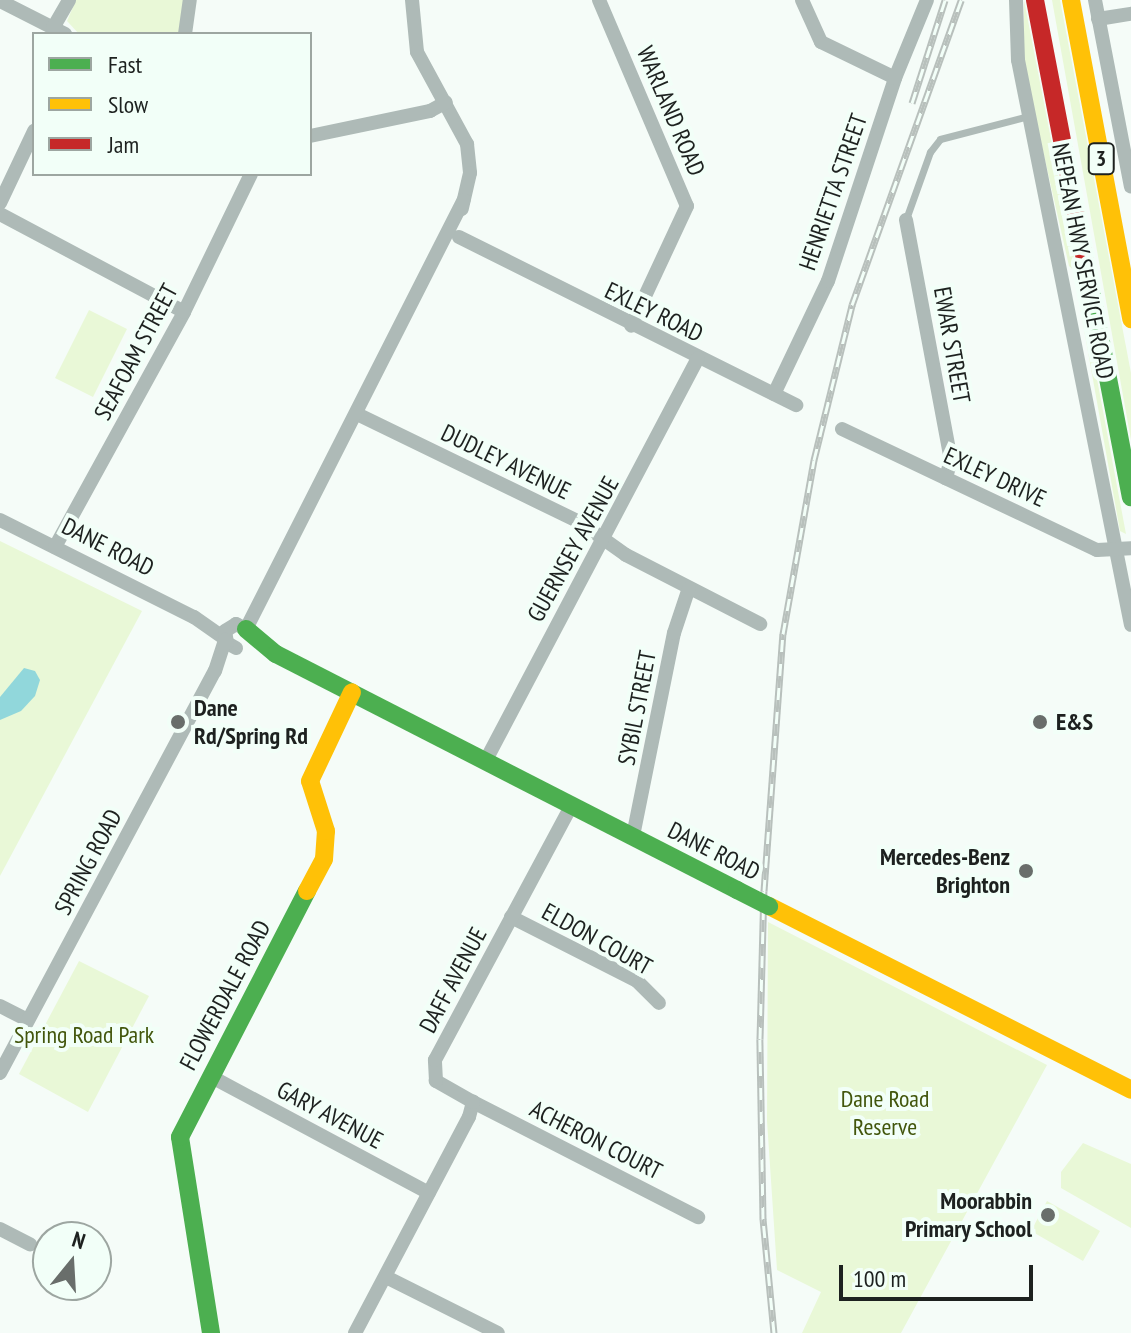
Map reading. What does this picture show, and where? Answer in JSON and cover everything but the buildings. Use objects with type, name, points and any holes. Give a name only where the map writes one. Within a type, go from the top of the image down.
[{"type":"main road","name":"3","points":[[1035,0],[1131,497]]},
{"type":"main road","name":"3","points":[[1071,0],[1131,319]]},
{"type":"main road","name":"DANE ROAD","points":[[236,635],[1131,1090]]},
{"type":"main road","name":"FLOWERDALE ROAD","points":[[211,1333],[179,1143],[210,1076],[324,859],[326,831],[310,781],[352,692]]},
{"type":"street","points":[[0,1],[59,31],[69,0]]},
{"type":"street","points":[[185,32],[190,0]]},
{"type":"street","points":[[412,0],[417,52],[467,144],[470,173],[452,241]]},
{"type":"street","name":"WARLAND ROAD","points":[[599,0],[687,206],[631,326]]},
{"type":"street","points":[[802,0],[821,42],[895,78]]},
{"type":"street","name":"HENRIETTA STREET","points":[[774,394],[828,281],[895,78],[927,0]]},
{"type":"street","name":"NEPEAN HWY SERVICE ROAD","points":[[1016,0],[1015,38],[1124,550],[1131,625]]},
{"type":"street","points":[[1095,0],[1131,187]]},
{"type":"street","points":[[1098,19],[1131,14]]},
{"type":"street","points":[[312,136],[430,111],[446,102]]},
{"type":"street","points":[[0,203],[32,135]]},
{"type":"street","name":"SEAFOAM STREET","points":[[55,547],[184,312],[250,176]]},
{"type":"street","points":[[0,214],[184,312]]},
{"type":"street","name":"EWAR STREET","points":[[906,220],[951,460],[946,478]]},
{"type":"street","name":"EXLEY ROAD","points":[[452,241],[494,258],[796,405]]},
{"type":"street","name":"SPRING ROAD","points":[[0,1073],[430,275],[452,241]]},
{"type":"street","points":[[1065,278],[1092,290]]},
{"type":"street","name":"GUERNSEY AVENUE","points":[[486,760],[698,358]]},
{"type":"street","name":"DUDLEY AVENUE","points":[[357,414],[603,538],[689,588],[760,624]]},
{"type":"street","name":"EXLEY DRIVE","points":[[842,429],[1097,550],[1124,550]]},
{"type":"street","name":"DANE ROAD","points":[[0,520],[236,635]]},
{"type":"street","name":"SYBIL STREET","points":[[633,836],[674,633],[689,588]]},
{"type":"street","name":"DAFF AVENUE","points":[[473,1102],[440,1085],[433,1068],[572,805]]},
{"type":"street","name":"ELDON COURT","points":[[511,917],[637,981],[659,1003]]},
{"type":"street","points":[[0,1006],[28,1020]]},
{"type":"street","name":"GARY AVENUE","points":[[210,1076],[429,1193]]},
{"type":"street","points":[[355,1333],[473,1102]]},
{"type":"street","name":"ACHERON COURT","points":[[473,1102],[698,1217]]},
{"type":"street","points":[[0,1229],[30,1244]]},
{"type":"street","points":[[386,1277],[498,1333]]},
{"type":"lane","points":[[906,220],[930,152],[940,139],[1031,116]]},
{"type":"green space","points":[[76,0],[184,0],[179,32],[77,32],[67,21]]},
{"type":"green space","points":[[1024,0],[1077,273],[1069,266],[1023,62]]},
{"type":"green space","points":[[1052,0],[1060,0],[1131,373],[1131,440]]},
{"type":"green space","points":[[1077,290],[1083,304],[1126,534],[1120,531]]},
{"type":"green space","points":[[89,310],[127,329],[93,397],[55,378]]},
{"type":"green space","points":[[0,541],[142,611],[0,876]]},
{"type":"green space","name":"Dane Road Reserve","points":[[768,922],[1047,1065],[901,1333],[802,1333],[821,1292],[777,1270],[767,1121]]},
{"type":"green space","name":"Spring Road Park","points":[[79,961],[149,996],[88,1112],[19,1074]]},
{"type":"green space","points":[[1083,1143],[1131,1164],[1131,1228],[1061,1188],[1061,1172]]},
{"type":"green space","points":[[1047,1201],[1100,1231],[1083,1261],[1031,1231]]},
{"type":"water","points":[[24,668],[35,671],[40,680],[35,696],[21,711],[0,720],[0,697]]},
{"type":"railway","points":[[912,103],[945,0]]},
{"type":"railway","points":[[774,1333],[763,1219],[760,1039],[764,891],[783,634],[814,460],[852,305],[961,0]]},
{"type":"traffic: fast","points":[[1091,290],[1131,497]]},
{"type":"traffic: fast","points":[[246,629],[276,654],[737,890]]},
{"type":"traffic: fast","points":[[737,890],[769,906]]},
{"type":"traffic: fast","points":[[211,1333],[180,1137],[307,891]]},
{"type":"traffic: slow","points":[[1071,0],[1131,319]]},
{"type":"traffic: slow","points":[[307,891],[324,859],[326,831],[310,781],[352,692]]},
{"type":"traffic: slow","points":[[769,906],[1131,1090]]},
{"type":"traffic: jam","points":[[1035,0],[1091,290]]},
{"type":"place","name":"Dane Rd/Spring Rd","points":[[178,722]]},
{"type":"place","name":"E&S","points":[[1040,722]]},
{"type":"place","name":"Mercedes-Benz Brighton","points":[[1026,871]]},
{"type":"place","name":"Moorabbin Primary School","points":[[1048,1215]]}]
